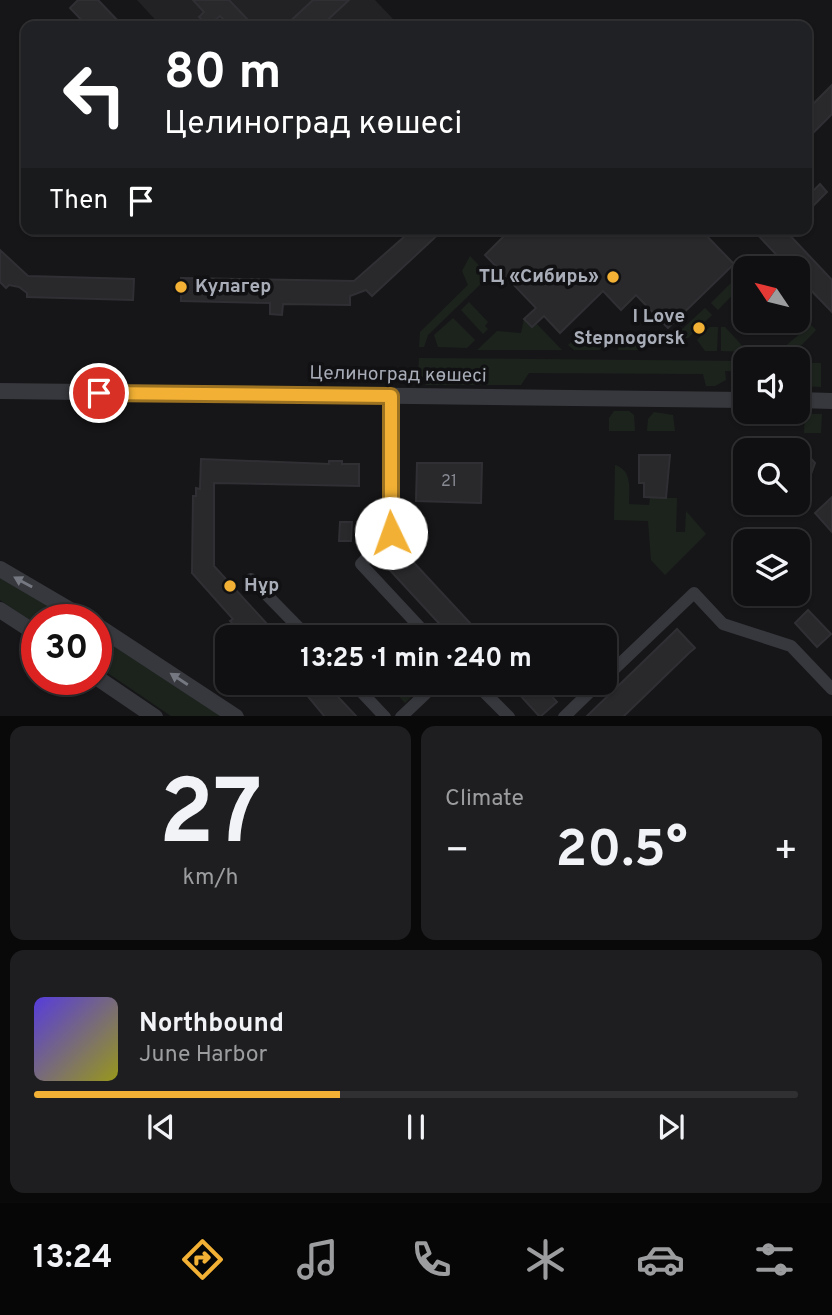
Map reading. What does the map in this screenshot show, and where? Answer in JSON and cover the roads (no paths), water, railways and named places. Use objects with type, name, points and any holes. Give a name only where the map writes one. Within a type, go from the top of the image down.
[{"type":"street","name":"Целиноград көшесі","points":[[3,392],[733,400]]},
{"type":"street","points":[[391,396],[391,533],[361,564],[418,625]]},
{"type":"street","points":[[810,400],[832,401]]},
{"type":"street","points":[[0,569],[60,604]]},
{"type":"street","points":[[251,579],[296,625]]},
{"type":"street","points":[[617,666],[694,593],[723,624],[792,646],[832,689]]},
{"type":"street","points":[[0,610],[21,624]]},
{"type":"street","points":[[112,635],[236,716]]},
{"type":"street","points":[[112,688],[155,716]]},
{"type":"street","points":[[365,695],[386,716]]},
{"type":"street","points":[[401,716],[424,695]]},
{"type":"street","points":[[487,695],[509,716]]},
{"type":"street","points":[[564,716],[586,695]]},
{"type":"place","name":"ТЦ «Сибирь»","points":[[613,277]]},
{"type":"place","name":"Кулагер","points":[[181,287]]},
{"type":"place","name":"I Love Stepnogorsk","points":[[699,328]]},
{"type":"place","name":"Нұр","points":[[230,586]]}]
